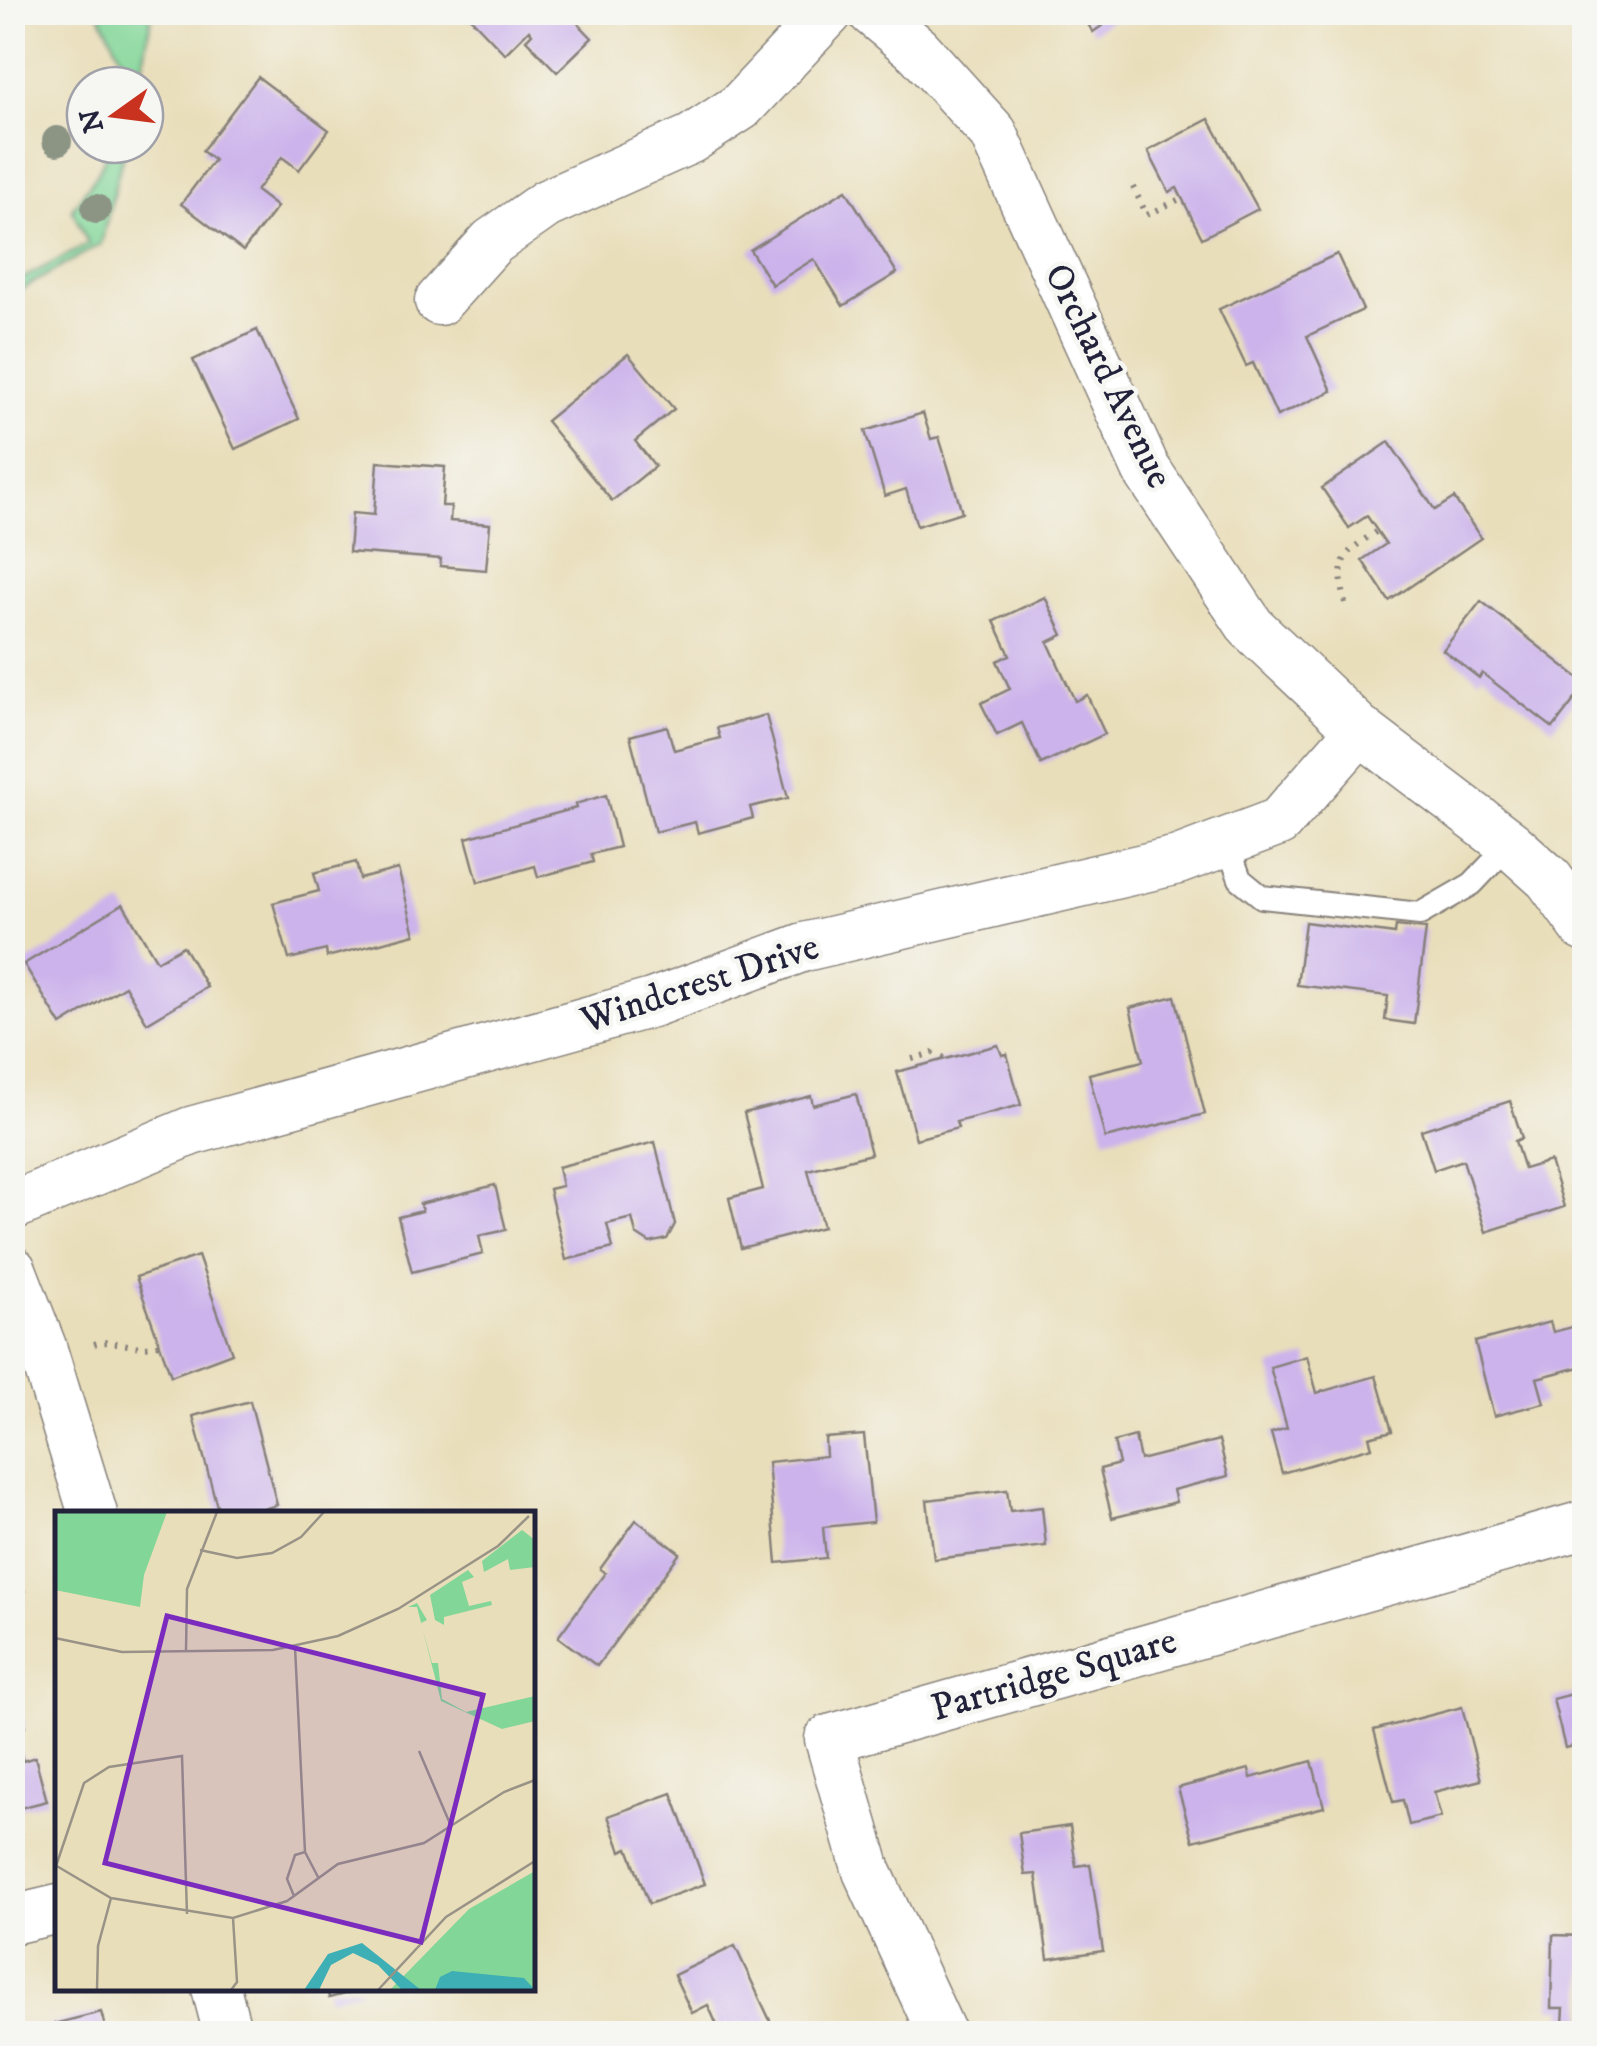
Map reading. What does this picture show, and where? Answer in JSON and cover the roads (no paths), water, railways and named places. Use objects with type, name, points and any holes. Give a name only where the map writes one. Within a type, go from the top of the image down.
[{"type":"street","points":[[439,302],[492,242],[546,204],[691,139],[740,106],[829,12]]},
{"type":"street","name":"Orchard Avenue","points":[[872,12],[918,50],[993,133],[1146,470],[1252,627],[1360,730],[1550,879],[1584,928]]},
{"type":"street","name":"Windcrest Drive","points":[[12,1206],[191,1131],[652,1002],[804,947],[1178,860],[1279,822],[1360,730]]},
{"type":"street","points":[[12,1270],[42,1347],[92,1511]]},
{"type":"street","name":"Partridge Square","points":[[942,2034],[867,1871],[828,1739],[1584,1524]]},
{"type":"street","points":[[12,1920],[55,1910]]},
{"type":"street","points":[[217,1991],[228,2034]]},
{"type":"lane","points":[[1227,842],[1240,879],[1262,898],[1420,914],[1472,884],[1510,844]]}]
